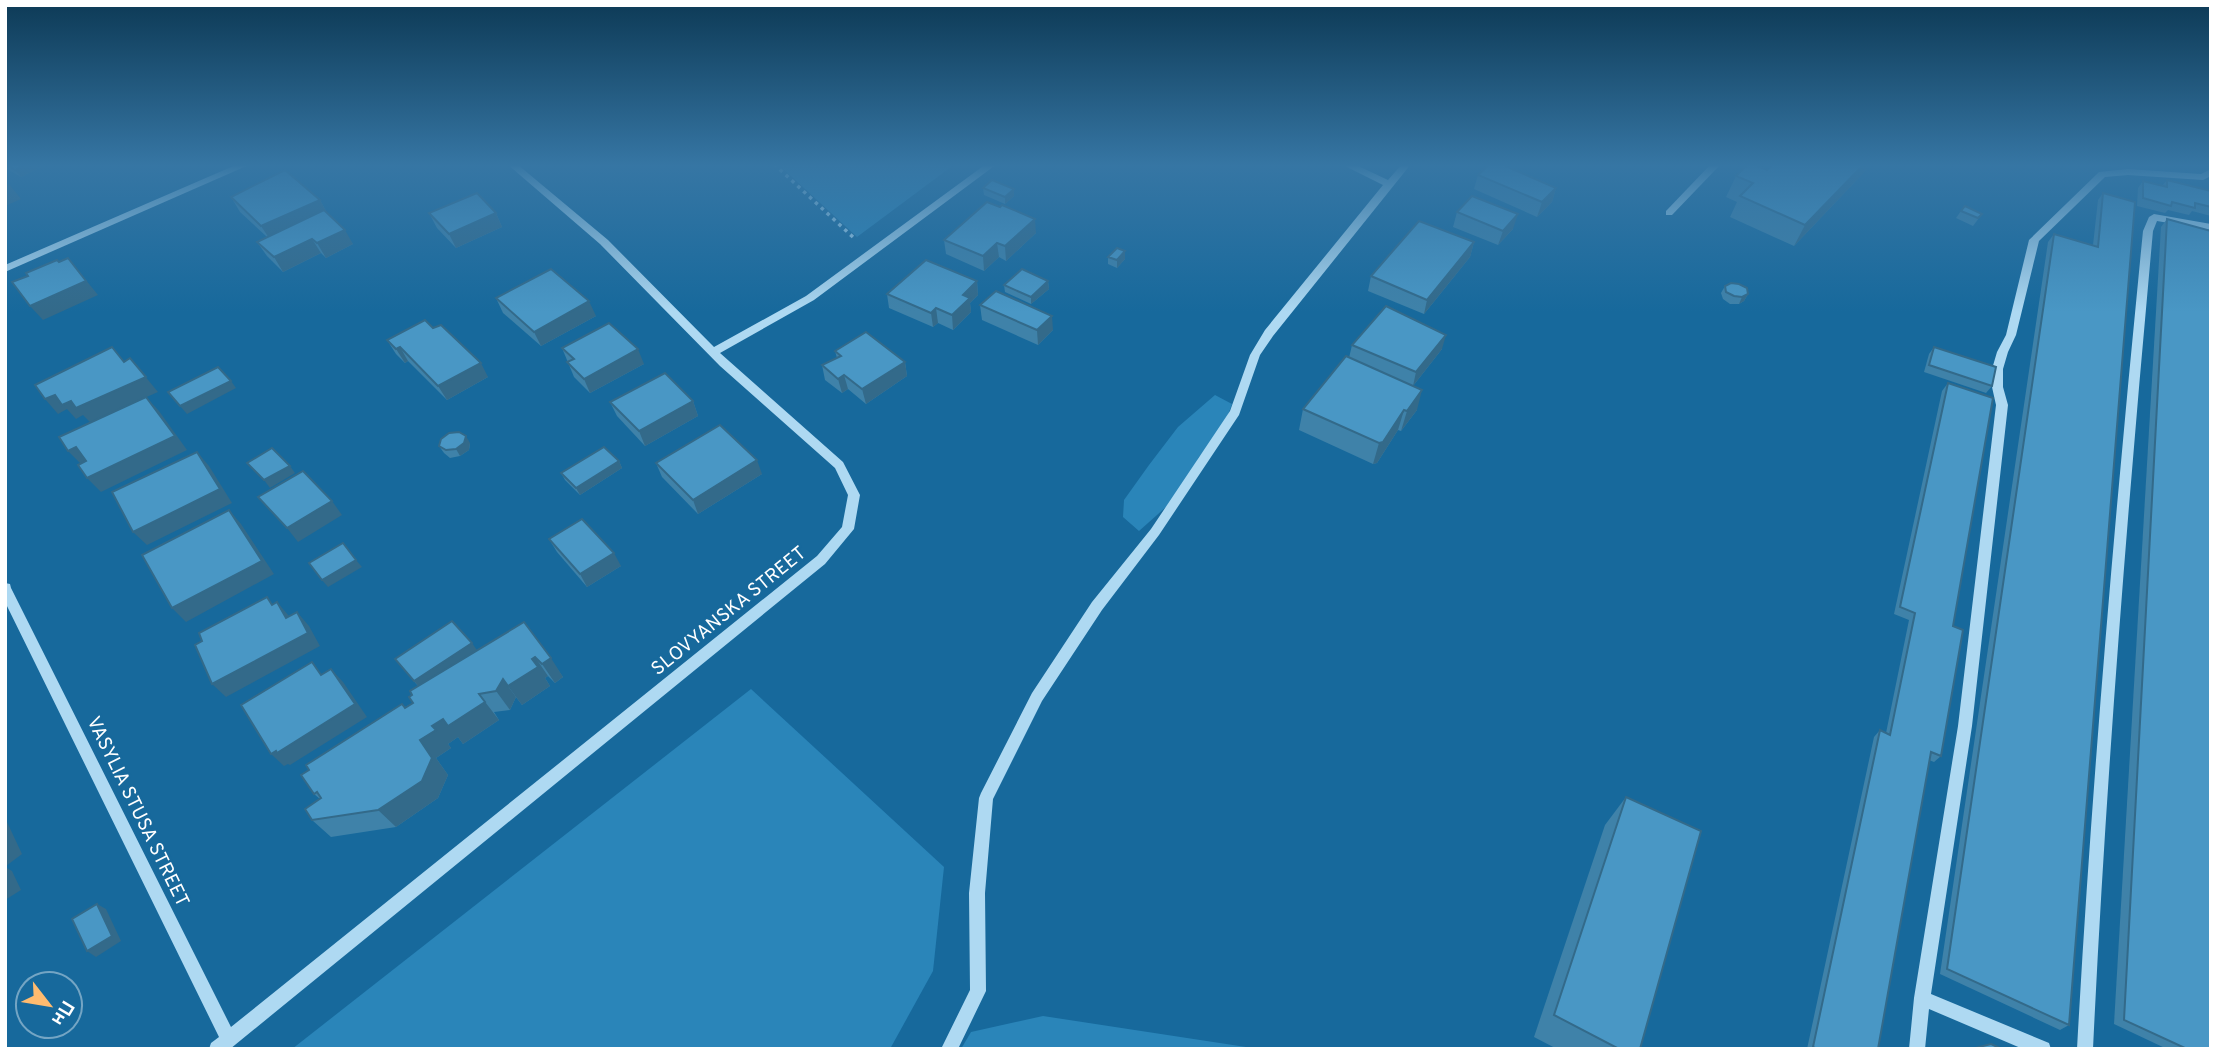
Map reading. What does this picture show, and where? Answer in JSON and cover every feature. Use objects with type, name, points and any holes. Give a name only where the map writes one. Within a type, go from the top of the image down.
[{"type":"street","points":[[5,269],[134,213]]},
{"type":"street","name":"SLOVYANSKA STREET","points":[[223,1044],[821,560],[848,529],[854,495],[839,465],[713,352],[604,242],[570,213]]},
{"type":"street","points":[[713,352],[810,298],[926,213]]},
{"type":"street","points":[[949,1049],[978,991],[976,893],[986,798],[1037,697],[1097,606],[1155,533],[1235,412],[1255,355],[1269,333],[1365,213]]},
{"type":"street","points":[[1917,1049],[1922,998],[1965,726],[2002,405],[1995,387],[2003,347],[2011,335],[2034,240],[2062,213]]},
{"type":"street","points":[[2085,1049],[2092,911],[2123,495],[2148,231],[2154,217],[2211,227]]},
{"type":"street","name":"VASYLIA STUSA STREET","points":[[5,588],[223,1044]]},
{"type":"street","points":[[1922,998],[2043,1049]]},
{"type":"path","points":[[826,213],[870,254]]},
{"type":"shaded area","points":[[831,213],[889,213],[857,237]]},
{"type":"shaded area","points":[[1215,395],[1232,404],[1224,426],[1199,457],[1175,499],[1139,531],[1123,517],[1124,500],[1178,427]]},
{"type":"shaded area","points":[[751,689],[944,867],[933,971],[890,1049],[292,1049]]},
{"type":"shaded area","points":[[1043,1016],[1259,1049],[961,1049],[971,1032]]},
{"type":"building","points":[[248,213],[290,213],[261,226]]},
{"type":"building","points":[[317,213],[327,213],[345,230],[317,243],[312,239],[274,257],[257,242]]},
{"type":"building","points":[[429,213],[496,213],[449,234]]},
{"type":"building","points":[[974,213],[1021,213],[1035,219],[1005,246],[997,243],[983,256],[944,240]]},
{"type":"building","points":[[1460,213],[1518,214],[1503,231]]},
{"type":"building","points":[[1779,213],[1816,213],[1805,225]]},
{"type":"building","points":[[1966,213],[1982,214],[1978,218]]},
{"type":"building","points":[[2101,213],[2134,213],[2069,1025],[1947,969],[2054,234],[2098,247]]},
{"type":"building","points":[[2167,219],[2211,231],[2211,1049],[2187,1049],[2124,1020]]},
{"type":"building","points":[[1419,221],[1474,242],[1427,300],[1371,276]]},
{"type":"building","points":[[1117,248],[1125,251],[1117,260],[1108,257]]},
{"type":"building","points":[[68,258],[86,281],[30,306],[12,282],[28,276],[26,273]]},
{"type":"building","points":[[926,260],[977,281],[963,295],[970,298],[952,315],[936,308],[931,313],[887,294]]},
{"type":"building","points":[[551,269],[589,301],[534,332],[496,298]]},
{"type":"building","points":[[1022,269],[1048,281],[1031,297],[1004,285]]},
{"type":"building","points":[[1731,283],[1747,288],[1748,294],[1742,297],[1726,292],[1725,286]]},
{"type":"building","points":[[996,291],[1052,316],[1037,330],[980,305]]},
{"type":"building","points":[[1386,306],[1446,335],[1416,372],[1352,345]]},
{"type":"building","points":[[425,320],[433,328],[441,325],[481,363],[438,386],[400,347],[396,349],[387,340]]},
{"type":"building","points":[[609,323],[638,349],[584,379],[567,362],[574,359],[562,348]]},
{"type":"building","points":[[866,332],[905,362],[862,389],[844,375],[838,379],[822,365],[841,356],[835,351]]},
{"type":"building","points":[[112,347],[124,362],[130,358],[146,377],[76,408],[71,401],[62,405],[55,395],[45,399],[35,385]]},
{"type":"building","points":[[1934,347],[1996,367],[1992,386],[1929,365]]},
{"type":"building","points":[[1346,356],[1422,390],[1407,411],[1404,410],[1383,442],[1379,443],[1303,409]]},
{"type":"building","points":[[218,367],[231,381],[180,406],[168,392]]},
{"type":"building","points":[[665,373],[693,401],[639,431],[610,402]]},
{"type":"building","points":[[1948,383],[1993,398],[1953,626],[1963,630],[1941,756],[1931,752],[1878,1049],[1817,1049],[1813,1047],[1880,730],[1890,735],[1915,613],[1900,607]]},
{"type":"building","points":[[146,397],[175,436],[87,478],[78,465],[86,461],[76,447],[68,451],[59,437]]},
{"type":"building","points":[[720,425],[757,460],[693,500],[656,463]]},
{"type":"building","points":[[459,432],[466,436],[464,443],[456,449],[446,450],[439,446],[441,439],[449,433]]},
{"type":"building","points":[[604,447],[619,461],[576,488],[561,473]]},
{"type":"building","points":[[272,448],[290,466],[264,480],[247,463]]},
{"type":"building","points":[[197,452],[220,489],[133,532],[112,492]]},
{"type":"building","points":[[303,471],[332,501],[287,528],[258,497]]},
{"type":"building","points":[[229,510],[262,561],[172,608],[142,555]]},
{"type":"building","points":[[582,519],[614,553],[580,574],[549,539]]},
{"type":"building","points":[[343,543],[356,560],[322,580],[309,563]]},
{"type":"building","points":[[267,597],[272,605],[277,602],[286,618],[297,612],[308,633],[212,684],[195,645],[202,641],[199,633]]},
{"type":"building","points":[[452,621],[472,643],[414,681],[395,659]]},
{"type":"building","points":[[524,622],[551,658],[542,664],[535,657],[532,659],[538,667],[508,686],[503,679],[496,691],[479,694],[485,702],[448,726],[443,719],[432,726],[436,730],[420,740],[432,758],[422,781],[378,810],[312,820],[305,809],[321,798],[317,792],[314,794],[301,775],[309,770],[306,765],[402,704],[405,708],[413,703],[409,697],[412,695],[410,691]]},
{"type":"building","points":[[312,662],[321,675],[331,669],[355,704],[277,753],[276,751],[271,754],[241,705]]},
{"type":"building","points":[[1626,797],[1701,831],[1640,1049],[1619,1049],[1554,1015]]},
{"type":"building","points":[[97,904],[112,936],[87,951],[72,919]]},
{"type":"building","points":[[1991,1044],[2002,1049],[1971,1049]]}]
